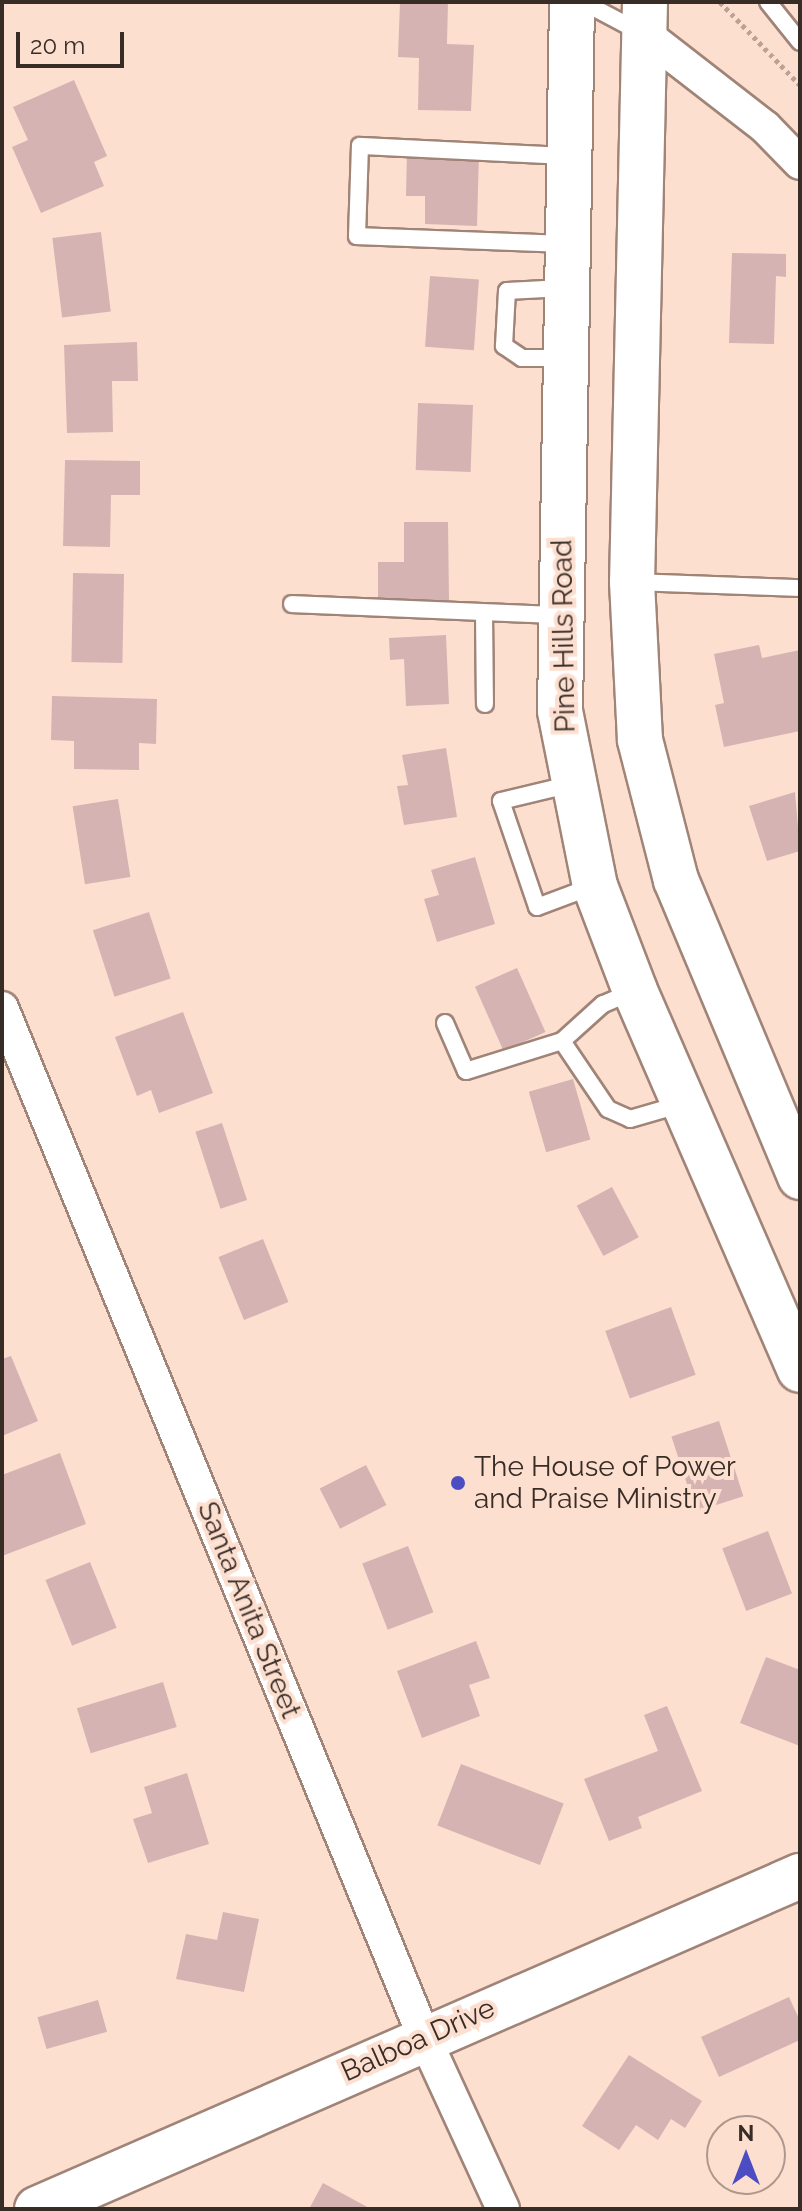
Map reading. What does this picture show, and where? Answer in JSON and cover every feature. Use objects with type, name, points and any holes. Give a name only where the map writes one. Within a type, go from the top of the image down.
[{"type":"main road","name":"Pine Hills Road","points":[[572,2],[559,615],[560,711],[595,886],[635,991],[800,1370]]},
{"type":"main road","points":[[645,18],[632,582],[640,740],[676,880],[800,1177]]},
{"type":"main road","name":"Balboa Drive","points":[[37,2209],[424,2037],[800,1876]]},
{"type":"street","points":[[645,18],[800,163]]},
{"type":"street","name":"Santa Anita Street","points":[[2,1008],[424,2037],[503,2209]]},
{"type":"lane","points":[[583,2],[645,18]]},
{"type":"lane","points":[[768,2],[800,42]]},
{"type":"lane","points":[[567,244],[357,236],[360,146],[569,156]]},
{"type":"lane","points":[[564,358],[522,358],[504,346],[507,291],[566,288]]},
{"type":"lane","points":[[632,582],[800,588]]},
{"type":"lane","points":[[292,604],[559,615]]},
{"type":"lane","points":[[484,613],[485,704]]},
{"type":"lane","points":[[573,784],[501,801],[537,907],[595,886]]},
{"type":"lane","points":[[445,1023],[466,1071],[562,1041],[603,1004],[635,991]]},
{"type":"lane","points":[[562,1041],[608,1109],[630,1119],[684,1103]]},
{"type":"path","points":[[720,2],[800,85]]},
{"type":"building","points":[[400,2],[448,2],[447,44],[474,45],[471,111],[418,110],[419,58],[398,57]]},
{"type":"building","points":[[74,80],[107,156],[94,162],[104,186],[41,213],[12,147],[28,140],[13,107]]},
{"type":"building","points":[[407,151],[479,153],[477,226],[425,224],[425,196],[406,196]]},
{"type":"building","points":[[101,232],[111,311],[62,317],[52,238]]},
{"type":"building","points":[[732,253],[786,254],[786,277],[776,276],[774,344],[729,343]]},
{"type":"building","points":[[430,276],[479,279],[474,350],[425,347]]},
{"type":"building","points":[[137,342],[138,381],[112,381],[113,432],[67,433],[64,345]]},
{"type":"building","points":[[418,403],[473,405],[471,472],[416,470]]},
{"type":"building","points":[[65,460],[140,461],[140,495],[111,495],[110,547],[63,546]]},
{"type":"building","points":[[404,522],[448,522],[449,600],[378,601],[378,562],[404,562]]},
{"type":"building","points":[[73,573],[124,574],[122,663],[71,662]]},
{"type":"building","points":[[446,635],[449,704],[406,706],[404,659],[390,660],[389,638]]},
{"type":"building","points":[[759,645],[762,658],[800,650],[800,731],[724,747],[715,705],[724,703],[714,654]]},
{"type":"building","points":[[52,696],[157,699],[156,744],[139,743],[139,770],[74,769],[74,741],[51,740]]},
{"type":"building","points":[[446,748],[457,817],[404,825],[397,786],[408,785],[402,755]]},
{"type":"building","points":[[795,792],[800,851],[767,861],[749,806]]},
{"type":"building","points":[[118,799],[130,877],[85,884],[73,806]]},
{"type":"building","points":[[475,857],[495,924],[437,942],[424,899],[439,895],[431,870]]},
{"type":"building","points":[[149,912],[171,979],[115,997],[93,930]]},
{"type":"building","points":[[517,968],[545,1032],[503,1051],[475,987]]},
{"type":"building","points":[[183,1012],[213,1093],[159,1113],[151,1090],[137,1096],[115,1037]]},
{"type":"building","points":[[573,1079],[590,1140],[546,1152],[529,1092]]},
{"type":"building","points":[[222,1123],[247,1200],[220,1209],[195,1132]]},
{"type":"building","points":[[612,1187],[639,1237],[603,1256],[577,1206]]},
{"type":"building","points":[[263,1239],[288,1302],[244,1320],[218,1257]]},
{"type":"building","points":[[671,1307],[696,1375],[630,1399],[605,1331]]},
{"type":"building","points":[[11,1356],[38,1421],[2,1436],[2,1359]]},
{"type":"building","points":[[719,1421],[743,1496],[696,1512],[671,1436]]},
{"type":"building","points":[[60,1453],[86,1524],[2,1556],[2,1475]]},
{"type":"building","points":[[366,1465],[386,1505],[340,1529],[320,1489]]},
{"type":"building","points":[[768,1531],[792,1594],[746,1611],[722,1549]]},
{"type":"building","points":[[408,1546],[433,1612],[388,1630],[362,1564]]},
{"type":"building","points":[[90,1562],[117,1628],[72,1646],[45,1580]]},
{"type":"building","points":[[476,1641],[490,1678],[469,1685],[480,1716],[422,1738],[397,1671]]},
{"type":"building","points":[[766,1657],[800,1670],[800,1746],[740,1723]]},
{"type":"building","points":[[163,1682],[177,1727],[91,1753],[77,1708]]},
{"type":"building","points":[[667,1706],[702,1791],[638,1817],[642,1828],[609,1841],[584,1779],[658,1751],[644,1715]]},
{"type":"building","points":[[461,1764],[564,1803],[540,1865],[437,1826]]},
{"type":"building","points":[[187,1773],[209,1844],[148,1863],[133,1819],[152,1813],[144,1787]]},
{"type":"building","points":[[223,1912],[259,1919],[244,1992],[176,1979],[186,1934],[217,1940]]},
{"type":"building","points":[[789,1997],[800,2021],[800,2040],[719,2077],[701,2037]]},
{"type":"building","points":[[98,2000],[107,2032],[47,2049],[37,2017]]},
{"type":"building","points":[[629,2055],[702,2101],[685,2128],[671,2119],[658,2140],[636,2125],[619,2150],[582,2126]]},
{"type":"building","points":[[323,2183],[371,2209],[309,2209]]},
{"type":"place","name":"The House of Power and Praise Ministry","points":[[458,1483]]}]
